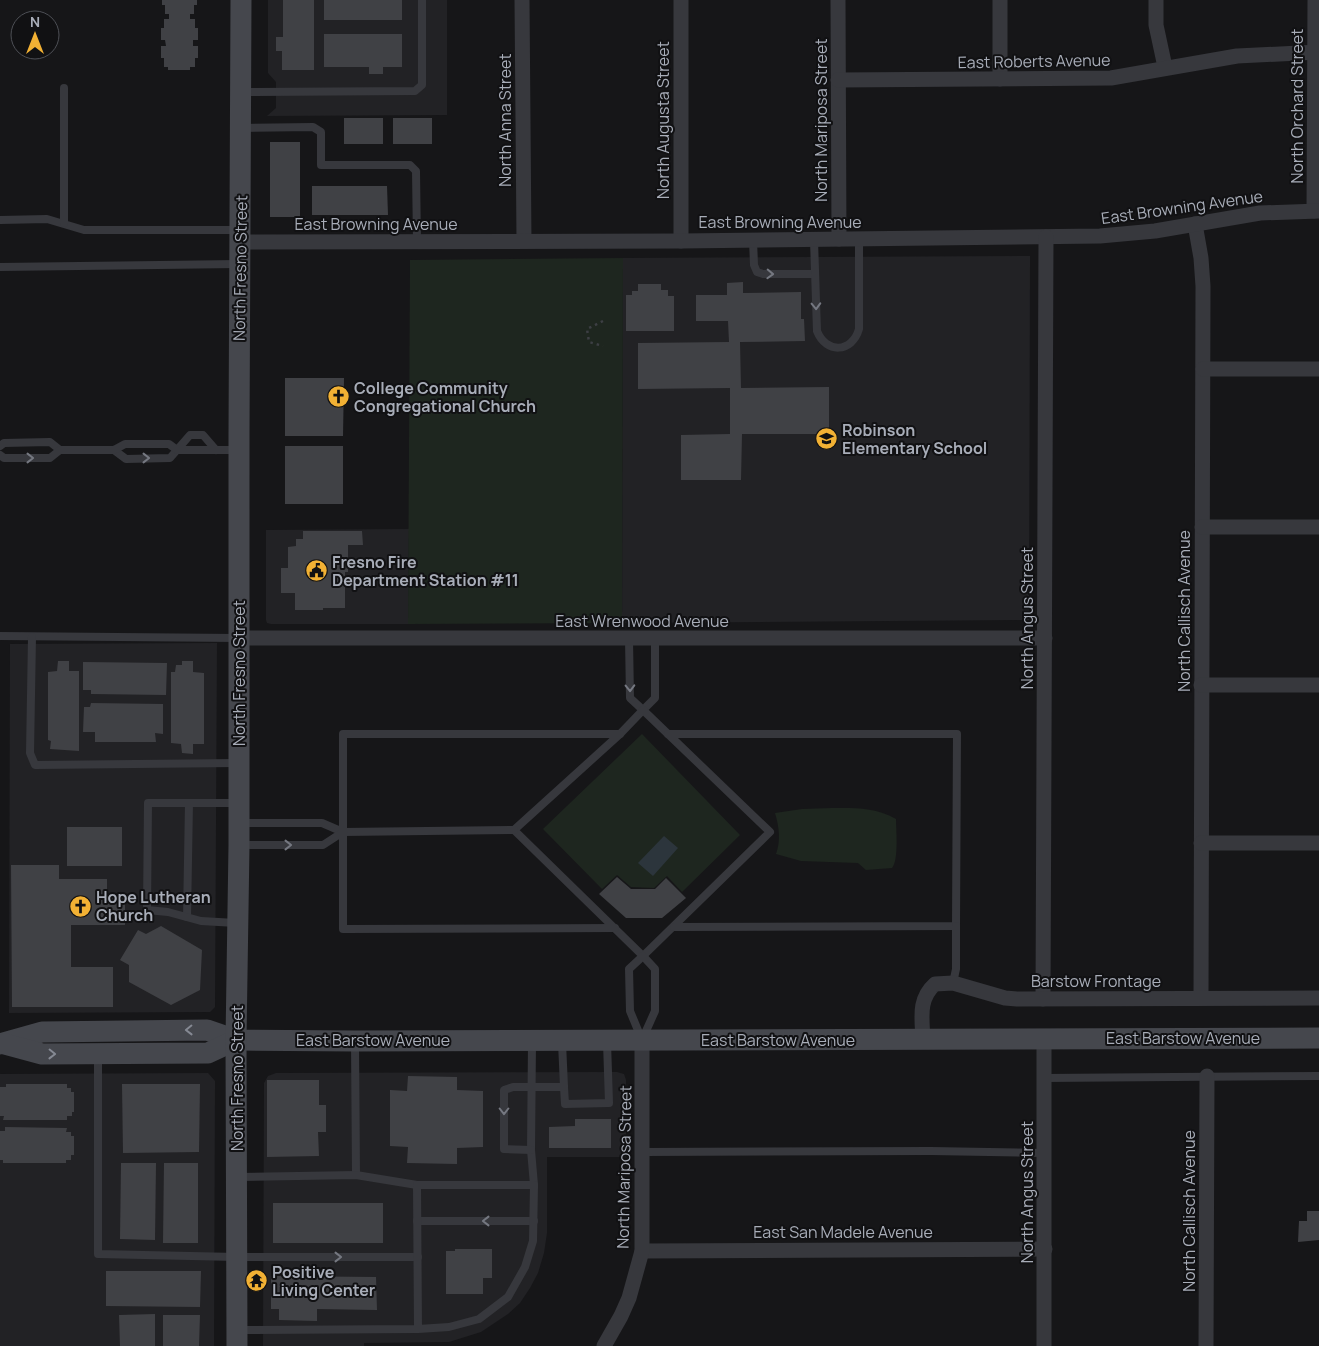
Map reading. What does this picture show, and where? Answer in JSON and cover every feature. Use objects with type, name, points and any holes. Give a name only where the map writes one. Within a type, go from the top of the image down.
[{"type":"main road","name":"North Fresno Street","points":[[237,1338],[236,1040],[239,845],[241,0]]},
{"type":"main road","name":"East Barstow Avenue","points":[[2,1044],[42,1032],[207,1030],[236,1040],[355,1041],[1319,1038]]},
{"type":"main road","name":"East Barstow Avenue","points":[[2,1044],[42,1054],[208,1053],[236,1040]]},
{"type":"street","name":"North Anna Street","points":[[522,0],[524,241]]},
{"type":"street","name":"North Augusta Street","points":[[680,0],[681,241]]},
{"type":"street","name":"North Mariposa Street","points":[[838,0],[839,239]]},
{"type":"street","points":[[1000,0],[1000,79]]},
{"type":"street","points":[[1156,0],[1156,25],[1165,67]]},
{"type":"street","name":"North Orchard Street","points":[[1315,0],[1317,52],[1317,211]]},
{"type":"street","name":"East Roberts Avenue","points":[[838,80],[1111,78],[1165,67],[1237,56],[1317,52]]},
{"type":"street","name":"East Browning Avenue","points":[[240,236],[416,242],[1100,236],[1129,234],[1260,213],[1317,211]]},
{"type":"street","name":"North Callisch Avenue","points":[[1195,224],[1201,258],[1203,286],[1201,998]]},
{"type":"street","name":"North Angus Street","points":[[1043,999],[1046,237]]},
{"type":"street","points":[[1203,369],[1319,369]]},
{"type":"street","points":[[1202,527],[1319,527]]},
{"type":"street","name":"East Wrenwood Avenue","points":[[239,638],[1045,638]]},
{"type":"street","points":[[1201,685],[1319,685]]},
{"type":"street","points":[[1201,843],[1319,843]]},
{"type":"street","points":[[923,1039],[922,1008],[924,996],[935,984],[953,983]]},
{"type":"street","name":"Barstow Frontage","points":[[953,983],[1005,998],[1319,998]]},
{"type":"street","name":"North Angus Street","points":[[1044,1039],[1044,1346]]},
{"type":"street","name":"North Mariposa Street","points":[[604,1346],[621,1316],[642,1251],[642,1040]]},
{"type":"street","name":"North Callisch Avenue","points":[[1206,1346],[1207,1076]]},
{"type":"street","name":"East San Madele Avenue","points":[[642,1251],[1045,1249]]},
{"type":"lane","points":[[242,92],[416,91],[422,85],[422,0]]},
{"type":"lane","points":[[64,88],[64,223]]},
{"type":"lane","points":[[242,128],[313,127],[321,132],[321,164],[410,164],[416,171],[416,242]]},
{"type":"lane","points":[[0,220],[47,219],[84,230],[240,236]]},
{"type":"lane","points":[[814,240],[817,331],[820,339],[828,345],[839,348],[848,346],[856,339],[858,329],[860,239]]},
{"type":"lane","points":[[753,240],[754,265],[757,272],[763,274],[815,274]]},
{"type":"lane","points":[[0,267],[240,264]]},
{"type":"lane","points":[[114,450],[126,459],[170,458],[190,435],[202,435],[216,450]]},
{"type":"lane","points":[[0,446],[4,443],[50,442],[60,450],[114,450],[125,444],[169,444],[178,450],[239,450]]},
{"type":"lane","points":[[0,455],[4,458],[50,458],[60,450]]},
{"type":"lane","points":[[0,636],[239,638]]},
{"type":"lane","points":[[32,637],[30,754],[35,765],[239,762]]},
{"type":"lane","points":[[238,923],[201,921],[168,912],[146,910],[148,803],[189,803],[239,813],[322,823],[342,832],[514,830],[620,734],[655,698],[655,638]]},
{"type":"lane","points":[[629,639],[630,698],[770,832],[630,968],[630,1012],[642,1040]]},
{"type":"lane","points":[[615,928],[343,929],[342,734],[620,734]]},
{"type":"lane","points":[[668,734],[957,734],[956,969],[953,983]]},
{"type":"lane","points":[[187,917],[189,803]]},
{"type":"lane","points":[[514,830],[615,928],[654,969],[655,1012],[642,1040]]},
{"type":"lane","points":[[239,845],[323,845],[342,832]]},
{"type":"lane","points":[[674,927],[956,926]]},
{"type":"lane","points":[[237,1338],[449,1327],[479,1319],[508,1297],[525,1267],[533,1241],[534,1185],[531,1150],[532,1040]]},
{"type":"lane","points":[[562,1040],[565,1104],[609,1103],[607,1040]]},
{"type":"lane","points":[[355,1041],[356,1175]]},
{"type":"lane","points":[[98,1054],[98,1254],[237,1257],[418,1257]]},
{"type":"lane","points":[[1044,1078],[1319,1076]]},
{"type":"lane","points":[[531,1150],[504,1149],[504,1090],[513,1087],[564,1087]]},
{"type":"lane","points":[[643,1152],[931,1151],[1045,1153]]},
{"type":"lane","points":[[237,1177],[356,1175],[417,1185],[534,1185]]},
{"type":"lane","points":[[417,1185],[418,1329]]},
{"type":"lane","points":[[417,1221],[534,1220]]},
{"type":"path","points":[[603,320],[587,329],[586,333],[589,342],[603,346]]},
{"type":"shaded area","points":[[268,0],[447,0],[447,115],[267,116],[276,108],[276,82],[268,73]]},
{"type":"shaded area","name":"Robinson Elementary School","points":[[1030,256],[1029,620],[622,623],[623,258]]},
{"type":"shaded area","points":[[623,258],[622,623],[408,624],[410,260]]},
{"type":"shaded area","points":[[409,529],[408,624],[267,623],[266,530]]},
{"type":"shaded area","points":[[217,643],[215,1007],[210,1012],[9,1013],[10,644]]},
{"type":"shaded area","points":[[642,734],[740,835],[682,892],[667,876],[654,888],[631,887],[617,875],[602,889],[543,829]]},
{"type":"shaded area","points":[[802,809],[873,810],[896,819],[896,859],[892,868],[866,870],[858,863],[801,861],[776,854],[779,834],[775,813]]},
{"type":"shaded area","points":[[664,836],[678,848],[653,876],[638,863]]},
{"type":"shaded area","points":[[617,1072],[624,1074],[626,1080],[626,1157],[547,1157],[547,1233],[544,1253],[538,1273],[530,1288],[520,1303],[508,1314],[481,1332],[449,1342],[364,1343],[364,1346],[263,1346],[264,1083],[268,1076],[276,1073]]},
{"type":"shaded area","points":[[208,1073],[215,1081],[214,1346],[0,1346],[0,1074]]},
{"type":"building","points":[[162,0],[197,0],[197,5],[194,5],[194,14],[190,14],[190,19],[195,19],[195,28],[198,28],[198,40],[193,40],[193,46],[198,46],[198,58],[195,58],[195,67],[190,67],[190,70],[168,70],[168,67],[164,67],[164,58],[161,58],[161,46],[166,46],[165,40],[161,40],[161,28],[164,28],[164,19],[169,19],[169,14],[165,14],[165,5],[162,5]]},
{"type":"building","points":[[283,0],[314,0],[314,70],[282,70],[282,51],[276,51],[276,37],[283,37]]},
{"type":"building","points":[[324,0],[402,0],[402,20],[324,20]]},
{"type":"building","points":[[324,34],[402,34],[402,67],[383,67],[383,74],[369,74],[369,67],[324,67]]},
{"type":"building","points":[[344,118],[383,118],[383,144],[344,144]]},
{"type":"building","points":[[393,118],[432,118],[432,144],[393,144]]},
{"type":"building","points":[[270,142],[300,142],[300,217],[270,217]]},
{"type":"building","points":[[312,186],[387,186],[388,215],[312,215]]},
{"type":"building","points":[[743,282],[743,293],[801,292],[801,319],[804,319],[805,341],[740,342],[741,388],[829,387],[829,434],[742,434],[741,480],[681,480],[681,435],[730,434],[730,388],[638,389],[638,343],[729,342],[728,321],[696,321],[696,295],[727,295],[727,283]]},
{"type":"building","points":[[638,284],[661,284],[661,290],[668,290],[668,296],[674,296],[674,331],[626,331],[626,295],[632,295],[632,291],[638,291]]},
{"type":"building","points":[[285,378],[344,378],[343,436],[285,436]]},
{"type":"building","points":[[285,446],[343,446],[343,504],[285,504]]},
{"type":"building","points":[[303,531],[362,531],[363,545],[348,545],[348,572],[345,572],[345,608],[295,610],[295,593],[281,593],[281,568],[288,568],[288,547],[296,546],[296,539],[303,539]]},
{"type":"building","points":[[58,661],[69,661],[69,671],[79,671],[79,751],[50,749],[51,741],[48,740],[48,672],[57,671]]},
{"type":"building","points":[[182,661],[193,661],[193,672],[204,673],[204,744],[193,744],[193,754],[182,753],[181,744],[171,743],[171,672],[175,672],[176,665],[182,665]]},
{"type":"building","points":[[83,662],[167,663],[166,695],[91,694],[91,690],[83,690]]},
{"type":"building","points":[[91,703],[163,704],[163,734],[155,733],[156,742],[95,742],[95,732],[83,732],[84,707],[90,707]]},
{"type":"building","points":[[67,827],[122,827],[122,866],[67,866]]},
{"type":"building","points":[[11,865],[59,865],[59,879],[107,879],[107,897],[125,898],[125,925],[71,925],[71,967],[113,967],[113,1007],[12,1007]]},
{"type":"building","points":[[617,877],[631,889],[655,889],[666,878],[686,898],[662,918],[626,918],[599,894]]},
{"type":"building","points":[[161,926],[202,950],[200,990],[171,1005],[129,982],[129,965],[120,960],[138,930],[146,934]]},
{"type":"building","points":[[408,1076],[457,1077],[457,1090],[483,1091],[483,1147],[457,1148],[457,1164],[407,1163],[408,1147],[390,1146],[390,1090],[407,1091]]},
{"type":"building","points":[[267,1080],[319,1080],[319,1105],[326,1105],[326,1132],[318,1132],[319,1156],[267,1157]]},
{"type":"building","points":[[6,1084],[67,1084],[67,1088],[71,1088],[71,1092],[74,1092],[74,1112],[72,1112],[72,1116],[67,1116],[67,1120],[3,1120],[4,1116],[0,1116],[0,1087],[6,1087]]},
{"type":"building","points":[[122,1084],[200,1084],[199,1152],[123,1153]]},
{"type":"building","points":[[575,1119],[611,1119],[611,1148],[549,1148],[549,1127],[575,1126]]},
{"type":"building","points":[[5,1127],[67,1128],[66,1132],[71,1132],[71,1136],[74,1136],[74,1155],[71,1155],[71,1160],[66,1160],[66,1163],[3,1163],[3,1160],[0,1160],[0,1131],[5,1131]]},
{"type":"building","points":[[121,1163],[156,1163],[155,1240],[120,1239]]},
{"type":"building","points":[[164,1163],[198,1163],[198,1243],[163,1243]]},
{"type":"building","points":[[273,1203],[383,1203],[383,1243],[273,1243]]},
{"type":"building","points":[[1307,1211],[1319,1211],[1319,1240],[1298,1242],[1299,1221],[1307,1221]]},
{"type":"building","points":[[455,1249],[492,1249],[492,1278],[483,1278],[483,1294],[446,1294],[446,1251],[455,1251]]},
{"type":"building","points":[[106,1271],[201,1271],[200,1307],[106,1306]]},
{"type":"building","points":[[271,1276],[376,1277],[377,1310],[317,1309],[317,1321],[279,1320],[279,1309],[271,1309]]},
{"type":"building","points":[[155,1314],[155,1346],[120,1346],[119,1315]]},
{"type":"building","points":[[163,1315],[200,1315],[199,1346],[163,1346]]},
{"type":"place","name":"College Community Congregational Church","points":[[338,397]]},
{"type":"place","name":"Robinson Elementary School","points":[[826,439]]},
{"type":"place","name":"Fresno Fire Department Station #11","points":[[316,571]]},
{"type":"place","name":"Hope Lutheran Church","points":[[80,906]]},
{"type":"place","name":"Positive Living Center","points":[[256,1281]]}]
